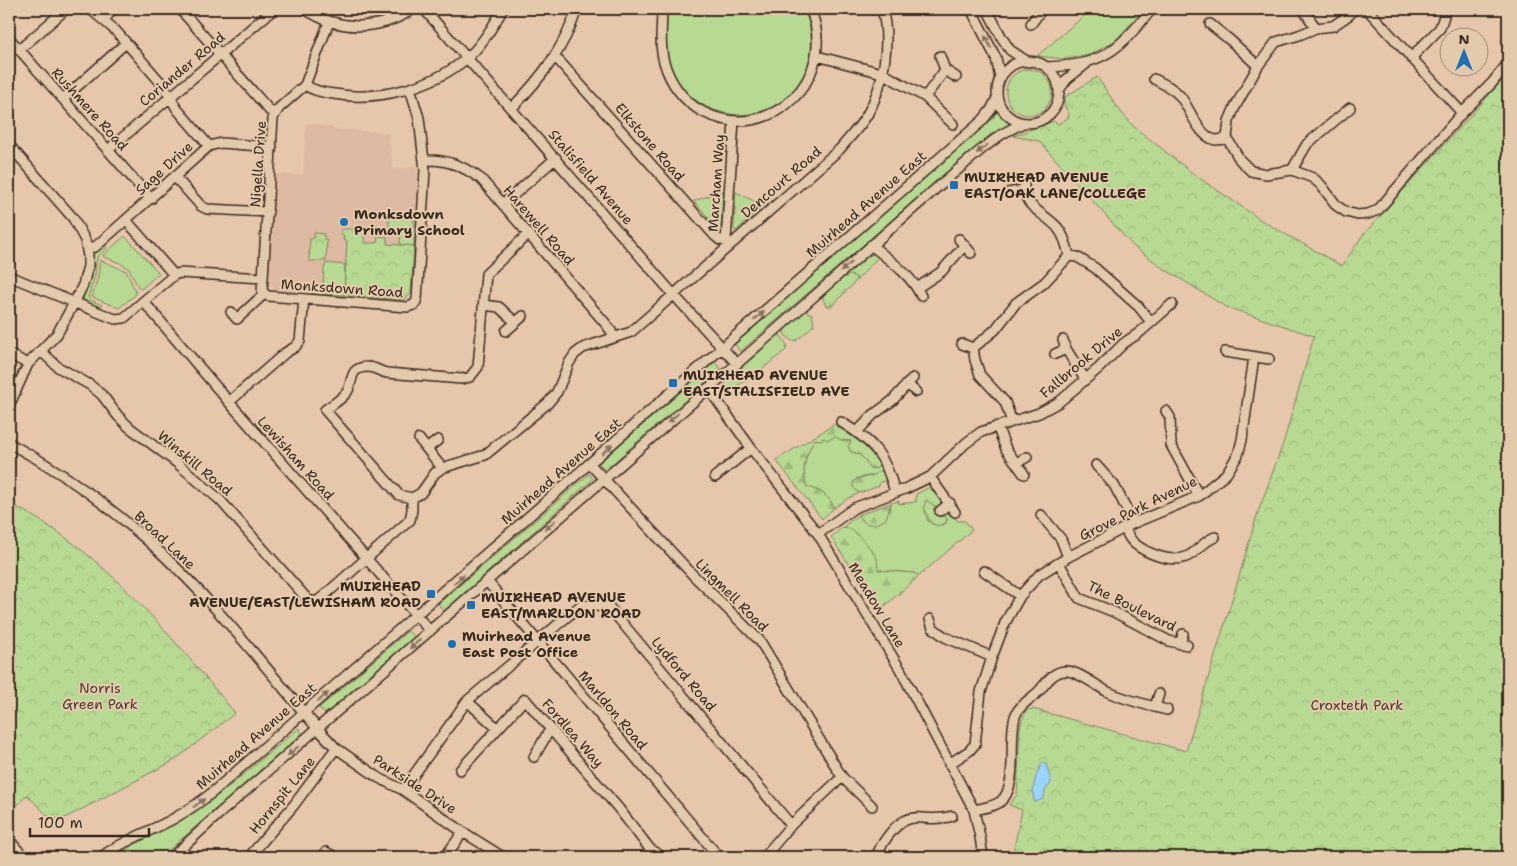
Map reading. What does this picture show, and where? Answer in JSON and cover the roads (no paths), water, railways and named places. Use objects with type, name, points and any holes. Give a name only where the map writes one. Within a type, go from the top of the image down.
[{"type":"street","points":[[19,50],[66,9]]},
{"type":"street","points":[[90,9],[115,30],[163,85],[177,109],[209,146]]},
{"type":"street","points":[[104,20],[113,9]]},
{"type":"street","points":[[180,9],[270,110],[276,113]]},
{"type":"street","name":"Coriander Road","points":[[108,150],[274,9]]},
{"type":"street","points":[[305,9],[329,22],[360,26],[375,25],[402,16],[414,9]]},
{"type":"street","name":"Stalisfield Avenue","points":[[424,9],[673,294],[737,364]]},
{"type":"street","points":[[305,85],[325,93],[352,96],[380,95],[410,88],[431,80],[467,58],[489,32],[503,9]]},
{"type":"street","points":[[512,108],[536,83],[555,58],[577,9]]},
{"type":"street","points":[[662,9],[661,44],[663,61],[674,86],[696,108],[712,116],[734,121],[755,119],[768,115],[788,104],[806,82],[817,56],[817,34],[810,9]]},
{"type":"street","name":"Dencourt Road","points":[[442,468],[485,455],[548,403],[557,392],[569,363],[575,354],[583,348],[631,332],[727,243],[840,149],[867,115],[882,73],[887,37],[882,9]]},
{"type":"street","points":[[971,9],[996,58],[1000,78],[997,98],[1007,115],[1023,123],[1034,123],[1044,119],[1053,110],[1058,101],[1059,90],[1057,82],[1047,67]]},
{"type":"street","points":[[987,9],[1010,50],[1028,62],[1047,67],[1086,63],[1102,57],[1118,47],[1152,9]]},
{"type":"street","points":[[1031,24],[1042,9]]},
{"type":"street","points":[[1303,9],[1316,28]]},
{"type":"street","points":[[1355,9],[1333,26],[1316,28],[1276,42],[1258,66],[1235,107],[1229,121],[1227,138],[1240,160],[1252,171],[1266,174],[1292,170],[1313,178],[1321,185],[1337,206],[1346,212],[1358,215],[1378,210],[1462,112],[1492,83],[1508,63]]},
{"type":"street","points":[[1367,9],[1462,112]]},
{"type":"street","points":[[1412,58],[1440,28],[1444,16]]},
{"type":"street","name":"Nigella Drive","points":[[266,295],[262,292],[273,118],[279,108],[305,85],[329,22]]},
{"type":"street","points":[[1210,24],[1258,66]]},
{"type":"street","name":"Rushmere Road","points":[[9,38],[151,198]]},
{"type":"street","points":[[63,99],[126,43]]},
{"type":"street","points":[[817,56],[882,73],[925,97],[953,124]]},
{"type":"street","points":[[940,56],[945,70],[956,76]]},
{"type":"street","name":"Elkstone Road","points":[[555,58],[715,236],[727,243]]},
{"type":"street","points":[[1000,78],[1010,67],[1028,62]]},
{"type":"street","points":[[1059,90],[1086,63]]},
{"type":"street","points":[[925,97],[945,70]]},
{"type":"street","points":[[1154,79],[1172,88],[1181,97],[1197,125],[1208,136],[1216,140],[1227,138]]},
{"type":"street","points":[[410,88],[419,118],[424,160]]},
{"type":"street","name":"Muirhead Avenue East","points":[[101,857],[126,842],[172,820],[214,792],[982,121],[991,110],[997,98]]},
{"type":"street","points":[[1292,170],[1307,144],[1350,108]]},
{"type":"street","name":"Marcham Way","points":[[727,243],[734,121]]},
{"type":"street","points":[[172,857],[603,478],[737,364],[982,149],[1002,134],[1023,123]]},
{"type":"street","name":"Sage Drive","points":[[87,248],[94,247],[209,146],[221,143],[272,147]]},
{"type":"street","points":[[9,145],[80,228],[87,248],[88,266],[83,285],[57,334],[28,364],[9,406]]},
{"type":"street","points":[[503,204],[556,158]]},
{"type":"street","name":"Harewell Road","points":[[424,160],[450,162],[466,168],[481,179],[606,324],[614,337]]},
{"type":"street","name":"Monksdown Road","points":[[266,295],[407,307],[414,305],[417,300],[425,186],[424,160]]},
{"type":"street","points":[[175,177],[201,206],[207,209],[268,212]]},
{"type":"street","points":[[1024,179],[1023,190],[1031,206],[1061,233],[1069,256]]},
{"type":"street","points":[[1008,193],[1023,190]]},
{"type":"street","points":[[126,220],[174,274]]},
{"type":"street","points":[[420,439],[442,468],[435,473],[421,493],[412,498],[399,495],[325,410],[346,393],[352,376],[360,368],[372,367],[381,372],[462,380],[470,377],[478,367],[486,274],[528,234]]},
{"type":"street","points":[[871,245],[903,272],[919,292],[941,272],[962,242],[971,253]]},
{"type":"street","points":[[1069,256],[1077,257],[1101,272],[1152,322]]},
{"type":"street","points":[[973,348],[995,330],[1016,303],[1044,282],[1069,256]]},
{"type":"street","points":[[9,276],[120,320],[144,302],[174,274],[263,278]]},
{"type":"street","points":[[231,312],[237,319],[266,295]]},
{"type":"street","points":[[229,402],[300,341],[304,299]]},
{"type":"street","name":"Lewisham Road","points":[[144,302],[229,402],[430,630]]},
{"type":"street","name":"Fallbrook Drive","points":[[818,534],[854,508],[930,477],[974,436],[1059,402],[1124,343],[1172,304]]},
{"type":"street","points":[[483,305],[499,307],[515,322]]},
{"type":"street","points":[[506,331],[523,316]]},
{"type":"street","points":[[962,344],[973,348]]},
{"type":"street","points":[[1055,354],[1064,344],[1085,379]]},
{"type":"street","points":[[973,348],[980,375],[1005,402],[1012,422]]},
{"type":"street","name":"Winskill Road","points":[[41,351],[58,367],[90,385],[102,395],[129,427],[177,463],[220,500],[309,601],[318,601],[410,520],[412,498]]},
{"type":"street","points":[[1225,352],[1270,359]]},
{"type":"street","points":[[9,354],[28,364]]},
{"type":"street","name":"Grove Park Avenue","points":[[948,764],[969,751],[975,744],[981,692],[1005,622],[1020,596],[1039,575],[1068,557],[1134,522],[1199,496],[1226,474],[1238,455],[1254,357]]},
{"type":"street","points":[[857,432],[873,414],[892,401],[910,381],[916,392]]},
{"type":"street","name":"Meadow Lane","points":[[708,388],[750,448],[818,534],[900,669],[948,764],[974,810],[983,857]]},
{"type":"street","points":[[1166,411],[1170,417],[1171,446],[1199,496]]},
{"type":"street","points":[[841,422],[857,432],[879,452],[884,460],[895,492]]},
{"type":"street","points":[[997,426],[1006,449],[1024,474]]},
{"type":"street","points":[[428,448],[438,440]]},
{"type":"street","name":"Broad Lane","points":[[9,443],[76,484],[111,509],[149,541],[196,588],[318,729]]},
{"type":"street","points":[[715,476],[750,448]]},
{"type":"street","points":[[1016,463],[1027,457]]},
{"type":"street","name":"Lingmell Road","points":[[590,464],[692,575],[760,641],[842,777],[872,806]]},
{"type":"street","points":[[1096,465],[1114,485],[1134,522]]},
{"type":"street","points":[[930,477],[955,512]]},
{"type":"street","points":[[940,511],[950,503]]},
{"type":"street","points":[[1041,515],[1061,539],[1068,557]]},
{"type":"street","points":[[1125,528],[1135,544],[1173,559],[1180,559],[1191,554],[1205,541],[1215,537]]},
{"type":"street","name":"The Boulevard","points":[[1059,563],[1079,598],[1114,612],[1169,641],[1184,645],[1183,634]]},
{"type":"street","points":[[984,571],[1020,596]]},
{"type":"street","name":"Marldon Road","points":[[487,581],[718,857]]},
{"type":"street","name":"Lydford Road","points":[[403,790],[467,701],[537,640],[581,605],[609,607],[791,825]]},
{"type":"street","points":[[930,618],[933,628],[945,637],[992,657]]},
{"type":"street","points":[[974,810],[995,805],[1005,797],[1010,778],[1012,730],[1016,713],[1052,676],[1070,671],[1113,694],[1167,710]]},
{"type":"street","points":[[1155,707],[1159,694]]},
{"type":"street","name":"Fordlea Way","points":[[460,770],[525,699],[619,809],[650,849],[662,857]]},
{"type":"street","points":[[467,701],[497,728]]},
{"type":"street","points":[[534,757],[550,728]]},
{"type":"street","name":"Parkside Drive","points":[[318,729],[336,748],[379,778],[403,790],[503,857]]},
{"type":"street","name":"Hornspit Lane","points":[[249,857],[294,805],[336,748]]},
{"type":"street","points":[[764,857],[791,825],[842,777]]},
{"type":"street","points":[[878,857],[881,846],[890,833],[904,820],[917,817],[947,818],[944,830]]},
{"type":"street","points":[[445,857],[463,832]]},
{"type":"street","points":[[9,840],[24,857]]},
{"type":"water","points":[[1043,763],[1046,764],[1051,781],[1050,785],[1046,788],[1043,799],[1035,802],[1033,793],[1034,782]]},
{"type":"place","name":"MUIRHEAD AVENUE EAST/OAK LANE/COLLEGE","points":[[954,185]]},
{"type":"place","name":"Monksdown Primary School","points":[[344,222]]},
{"type":"place","name":"MUIRHEAD AVENUE EAST/STALISFIELD AVE","points":[[673,383]]},
{"type":"place","name":"MUIRHEAD AVENUE/EAST/LEWISHAM ROAD","points":[[431,594]]},
{"type":"place","name":"MUIRHEAD AVENUE EAST/MARLDON ROAD","points":[[471,605]]},
{"type":"place","name":"Muirhead Avenue East Post Office","points":[[452,644]]},
{"type":"park label","name":"Norris Green Park","points":[[100,696]]},
{"type":"park label","name":"Croxteth Park","points":[[1357,705]]}]
